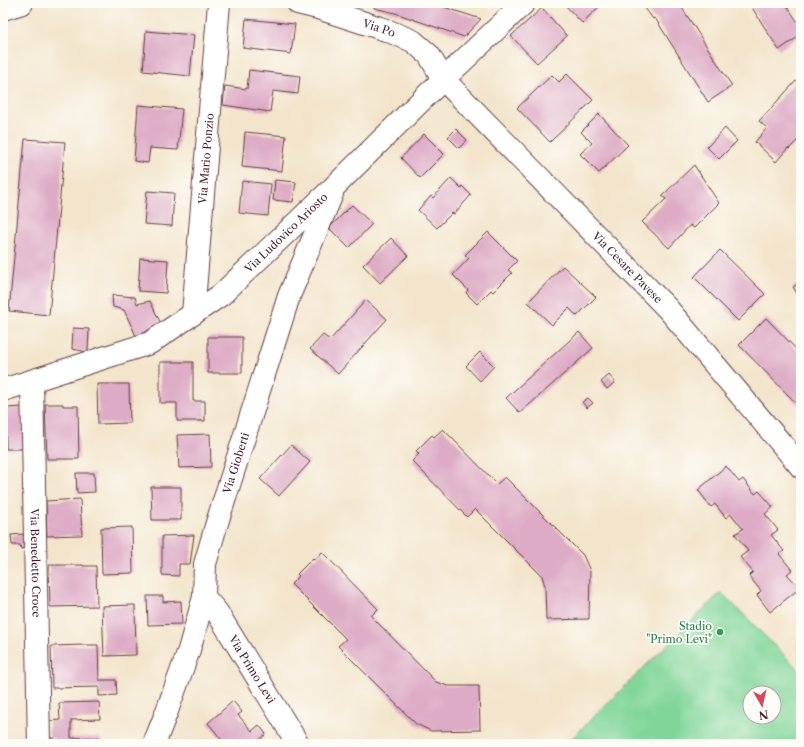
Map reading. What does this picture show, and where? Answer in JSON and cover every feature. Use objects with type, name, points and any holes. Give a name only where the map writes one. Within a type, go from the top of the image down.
[{"type":"street","points":[[3,9],[22,3]]},
{"type":"street","name":"Via Mario Ponzio","points":[[193,314],[219,3]]},
{"type":"street","name":"Via Po","points":[[298,3],[386,30],[413,41],[429,55],[443,79]]},
{"type":"street","name":"Via Ludovico Ariosto","points":[[3,390],[150,343],[221,295],[335,186],[443,79],[524,3]]},
{"type":"street","name":"Via Cesare Pavese","points":[[443,79],[668,310],[801,467]]},
{"type":"street","name":"Via Gioberti","points":[[154,744],[189,650],[204,597],[205,564],[289,296],[335,186]]},
{"type":"street","name":"Via Benedetto Croce","points":[[32,381],[38,744]]},
{"type":"street","name":"Via Primo Levi","points":[[204,597],[217,612],[298,744]]},
{"type":"green space","name":"Stadio \"Primo Levi\"","points":[[721,592],[801,672],[801,744],[566,744]]},
{"type":"building","points":[[376,3],[431,3],[481,19],[464,37],[395,13],[374,8]]},
{"type":"building","points":[[603,3],[582,23],[564,4]]},
{"type":"building","points":[[645,3],[679,3],[732,86],[708,102],[655,18],[653,19],[645,8]]},
{"type":"building","points":[[749,3],[785,3],[801,27],[801,35],[779,50]]},
{"type":"building","points":[[542,8],[567,36],[537,63],[511,36]]},
{"type":"building","points":[[246,19],[295,24],[291,54],[243,48]]},
{"type":"building","points":[[146,31],[194,35],[190,76],[143,71]]},
{"type":"building","points":[[249,70],[300,76],[298,94],[273,91],[270,112],[223,105],[225,86],[247,89]]},
{"type":"building","points":[[567,74],[593,100],[550,142],[517,108],[552,75],[559,82]]},
{"type":"building","points":[[796,81],[801,85],[801,137],[789,149],[788,148],[776,162],[755,142],[767,128],[759,121]]},
{"type":"building","points":[[138,105],[182,109],[178,150],[150,148],[148,163],[134,161]]},
{"type":"building","points":[[599,114],[628,145],[599,173],[580,154],[592,143],[581,132]]},
{"type":"building","points":[[725,128],[737,141],[719,159],[707,147]]},
{"type":"building","points":[[456,129],[467,140],[459,148],[448,137]]},
{"type":"building","points":[[245,132],[286,136],[282,171],[242,167]]},
{"type":"building","points":[[424,134],[444,154],[420,178],[401,158]]},
{"type":"building","points":[[25,139],[65,142],[49,315],[9,311]]},
{"type":"building","points":[[694,165],[719,203],[694,228],[690,225],[669,248],[642,222],[666,199],[662,196]]},
{"type":"building","points":[[451,178],[471,195],[454,214],[452,213],[437,228],[418,210],[431,196],[433,198]]},
{"type":"building","points":[[275,180],[296,182],[293,202],[273,200]]},
{"type":"building","points":[[242,181],[271,184],[268,216],[239,213]]},
{"type":"building","points":[[147,191],[174,193],[172,226],[144,224]]},
{"type":"building","points":[[352,205],[372,224],[349,248],[329,228]]},
{"type":"building","points":[[488,232],[517,261],[508,270],[512,273],[493,292],[491,290],[477,304],[466,293],[468,290],[453,275],[469,258],[465,255]]},
{"type":"building","points":[[391,238],[408,256],[380,283],[363,265]]},
{"type":"building","points":[[720,250],[765,294],[738,321],[694,277]]},
{"type":"building","points":[[140,258],[168,260],[166,293],[138,291]]},
{"type":"building","points":[[563,266],[596,297],[577,316],[569,308],[552,325],[528,302]]},
{"type":"building","points":[[801,282],[801,300],[793,287]]},
{"type":"building","points":[[112,295],[135,297],[137,304],[150,301],[162,326],[137,338],[124,310],[113,307]]},
{"type":"building","points":[[366,300],[387,319],[338,374],[310,349],[323,335],[330,340]]},
{"type":"building","points":[[766,318],[801,354],[801,400],[797,404],[739,345]]},
{"type":"building","points":[[73,328],[89,329],[88,352],[72,349]]},
{"type":"building","points":[[579,332],[593,348],[520,413],[506,398]]},
{"type":"building","points":[[208,337],[242,337],[242,373],[208,373]]},
{"type":"building","points":[[480,352],[494,366],[480,381],[466,366]]},
{"type":"building","points":[[160,362],[193,362],[193,401],[205,401],[205,421],[177,421],[177,403],[160,403]]},
{"type":"building","points":[[609,375],[615,382],[607,389],[601,382]]},
{"type":"building","points":[[97,384],[129,384],[130,423],[98,424]]},
{"type":"building","points":[[588,398],[593,403],[587,408],[582,402]]},
{"type":"building","points":[[45,404],[78,406],[79,459],[47,459]]},
{"type":"building","points":[[23,407],[24,449],[6,449],[5,408]]},
{"type":"building","points":[[443,429],[497,484],[505,477],[583,555],[590,571],[589,619],[546,620],[545,586],[542,576],[475,509],[467,517],[412,461],[419,454],[416,451],[432,435],[434,437]]},
{"type":"building","points":[[210,434],[211,467],[179,468],[177,435]]},
{"type":"building","points":[[291,445],[310,462],[279,496],[260,479]]},
{"type":"building","points":[[726,466],[739,482],[743,479],[755,494],[759,491],[773,507],[765,514],[778,530],[771,535],[784,551],[779,554],[792,570],[787,574],[800,588],[770,612],[757,595],[761,591],[749,576],[753,572],[740,557],[748,551],[735,534],[743,529],[731,514],[726,518],[715,504],[711,507],[698,490]]},
{"type":"building","points":[[76,473],[94,473],[95,492],[77,493]]},
{"type":"building","points":[[151,487],[181,487],[181,520],[152,520]]},
{"type":"building","points":[[80,499],[82,535],[47,536],[46,501]]},
{"type":"building","points":[[132,527],[133,573],[102,574],[101,528]]},
{"type":"building","points":[[24,534],[25,548],[21,549],[20,545],[12,545],[11,535]]},
{"type":"building","points":[[194,535],[190,564],[179,564],[179,576],[162,575],[162,536]]},
{"type":"building","points":[[322,552],[378,609],[371,616],[436,682],[448,686],[479,686],[480,730],[431,731],[416,724],[338,646],[346,639],[291,584],[299,576],[297,574],[313,558],[315,560]]},
{"type":"building","points":[[49,565],[96,566],[97,606],[50,607]]},
{"type":"building","points":[[147,596],[163,596],[163,602],[181,601],[182,624],[148,625]]},
{"type":"building","points":[[135,605],[136,655],[104,656],[102,606]]},
{"type":"building","points":[[98,645],[99,680],[116,680],[117,695],[99,696],[99,687],[52,688],[51,646]]},
{"type":"building","points":[[233,701],[242,712],[238,715],[252,731],[259,725],[266,734],[255,744],[225,744],[208,723]]},
{"type":"building","points":[[99,702],[100,719],[71,720],[71,738],[100,737],[100,744],[54,744],[54,738],[49,738],[49,721],[60,720],[59,703]]},
{"type":"place","name":"Stadio \"Primo Levi\"","points":[[720,632]]}]
